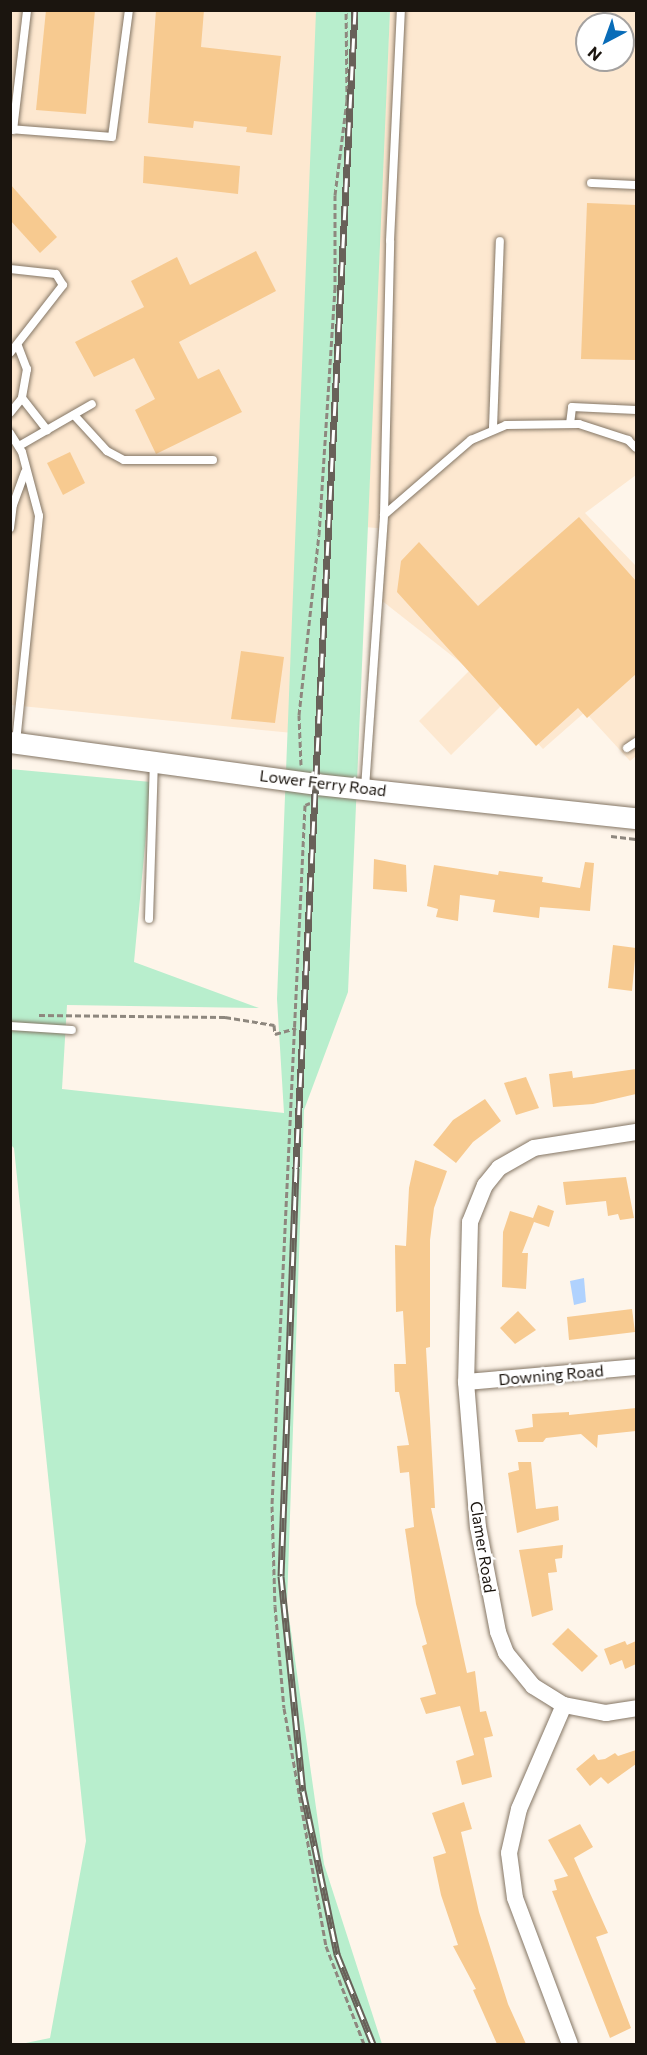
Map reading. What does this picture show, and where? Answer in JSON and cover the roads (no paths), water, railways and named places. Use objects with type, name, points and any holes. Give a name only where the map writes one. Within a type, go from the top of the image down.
[{"type":"street","name":"Lower Ferry Road","points":[[13,742],[301,782],[636,818]]},
{"type":"street","name":"Clamer Road","points":[[564,1705],[533,1686],[518,1671],[498,1632],[478,1527],[465,1382],[470,1222],[485,1185],[507,1162],[534,1148],[636,1132]]},
{"type":"street","name":"Downing Road","points":[[465,1382],[636,1367]]},
{"type":"street","points":[[566,2037],[515,1898],[509,1853],[519,1809],[564,1705],[606,1713],[636,1708]]},
{"type":"lane","points":[[27,10],[12,130],[112,137],[129,10]]},
{"type":"lane","points":[[365,789],[384,515],[390,241],[401,10]]},
{"type":"lane","points":[[591,183],[636,184]]},
{"type":"lane","points":[[493,428],[500,241]]},
{"type":"lane","points":[[10,269],[56,274],[63,285],[18,346],[10,353]]},
{"type":"lane","points":[[10,413],[22,398],[27,369],[18,346]]},
{"type":"lane","points":[[22,398],[47,430]]},
{"type":"lane","points":[[19,446],[92,404]]},
{"type":"lane","points":[[570,424],[572,407],[636,410]]},
{"type":"lane","points":[[74,415],[107,451],[124,460],[213,460]]},
{"type":"lane","points":[[384,515],[471,440],[493,428],[570,424],[628,440],[636,448]]},
{"type":"lane","points":[[10,434],[19,446],[39,516],[13,742]]},
{"type":"lane","points":[[10,528],[13,506],[26,472]]},
{"type":"lane","points":[[627,748],[636,742]]},
{"type":"lane","points":[[149,919],[154,760]]},
{"type":"lane","points":[[10,1026],[72,1030]]},
{"type":"water","points":[[584,1278],[586,1302],[574,1305],[570,1281]]},
{"type":"railway","points":[[355,10],[296,1168],[281,1576],[303,1791],[337,1954],[373,2044]]}]
